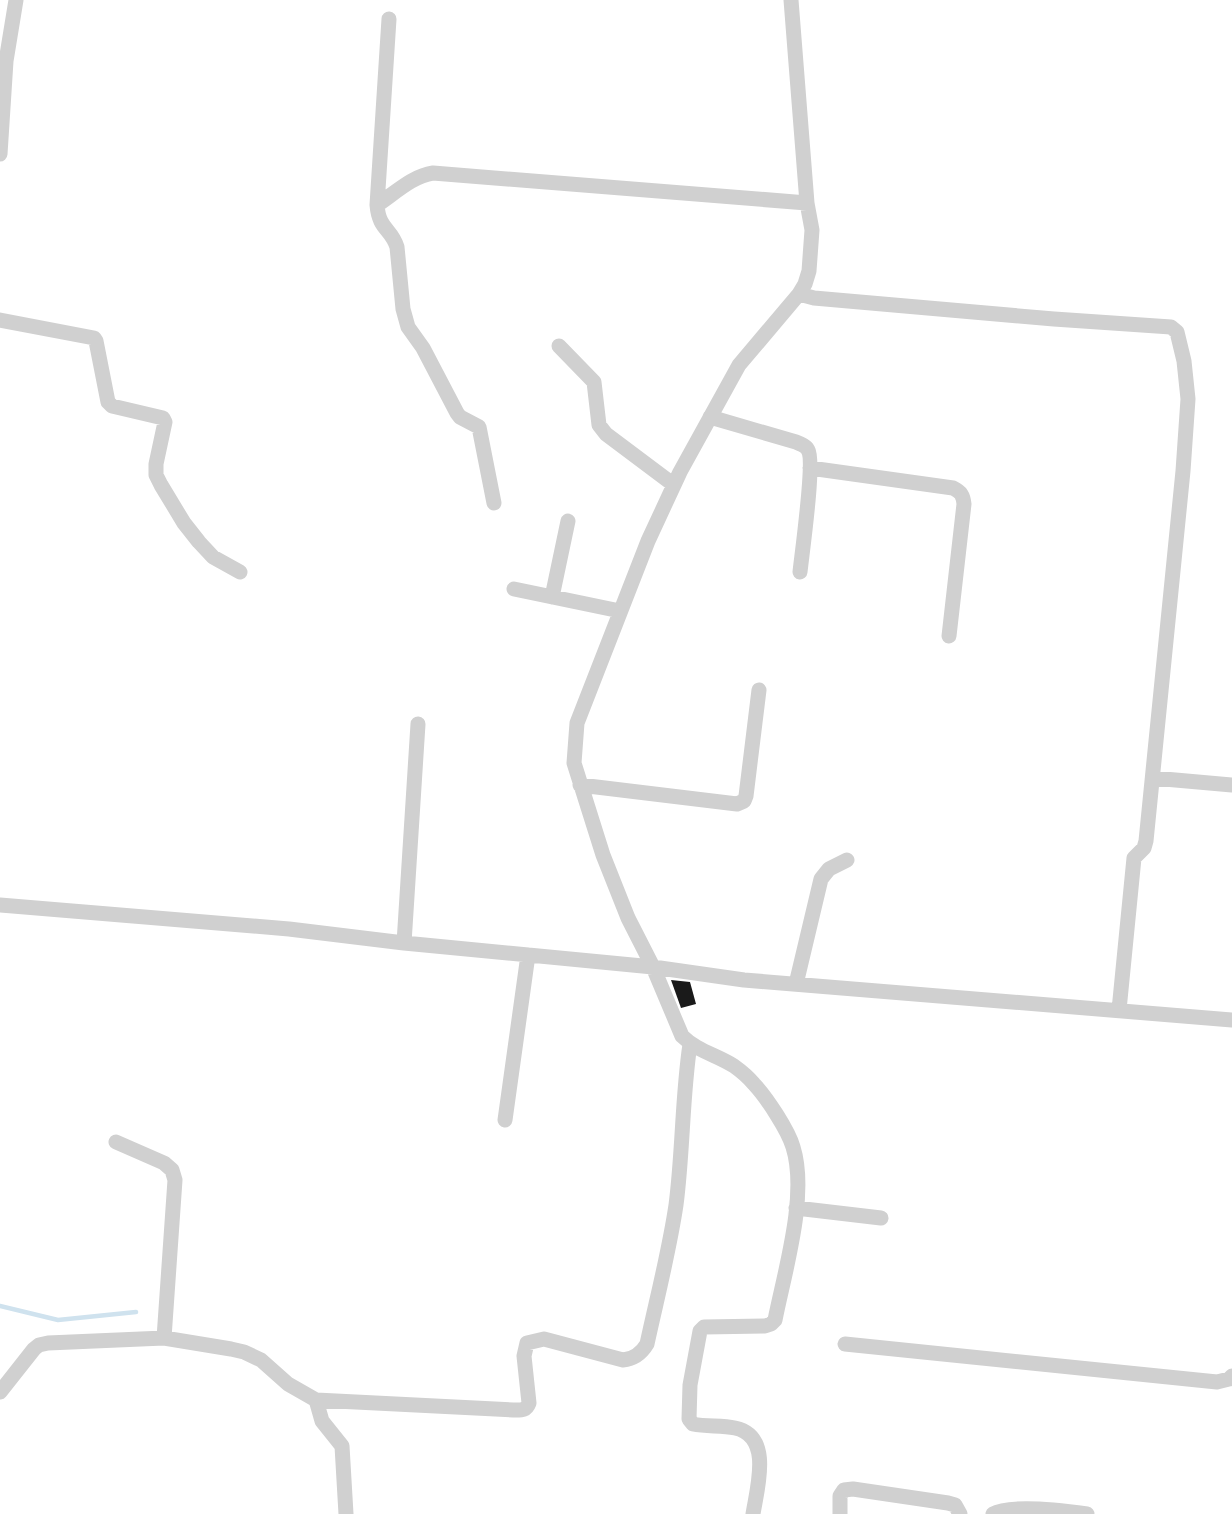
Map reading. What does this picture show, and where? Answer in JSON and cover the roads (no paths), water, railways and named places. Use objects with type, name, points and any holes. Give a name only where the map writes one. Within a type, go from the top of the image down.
[{"type":"street","points":[[0,154],[6,62],[16,0]]},
{"type":"street","points":[[753,1514],[760,1471],[759,1449],[746,1433],[736,1428],[693,1424],[688,1419],[690,1385],[700,1331],[704,1327],[765,1326],[775,1320],[796,1208],[797,1166],[788,1133],[755,1085],[734,1066],[690,1044],[682,1036],[611,876],[574,763],[577,723],[648,542],[674,486],[739,365],[799,294],[809,271],[812,230],[807,203],[791,0]]},
{"type":"street","points":[[389,19],[377,206],[381,224],[395,240],[397,247],[403,309],[408,327],[423,348],[457,413],[478,427],[494,503]]},
{"type":"street","points":[[377,206],[414,179],[433,173],[807,203]]},
{"type":"street","points":[[799,294],[814,298],[1171,327],[1177,332],[1184,361],[1188,399],[1183,471],[1153,778],[1145,845],[1134,858],[1119,1010]]},
{"type":"street","points":[[0,320],[93,338],[96,341],[106,396],[112,406],[163,418],[165,422],[156,464],[156,475],[184,524],[213,557],[240,572]]},
{"type":"street","points":[[559,346],[594,382],[599,425],[606,434],[674,486]]},
{"type":"street","points":[[710,417],[806,447],[810,455],[810,468],[800,572]]},
{"type":"street","points":[[810,468],[960,491],[964,504],[949,636]]},
{"type":"street","points":[[552,597],[568,521]]},
{"type":"street","points":[[514,589],[621,611]]},
{"type":"street","points":[[580,785],[737,804],[744,801],[759,690]]},
{"type":"street","points":[[404,943],[418,724]]},
{"type":"street","points":[[1153,778],[1232,784]]},
{"type":"street","points":[[796,984],[821,879],[829,869],[847,860]]},
{"type":"street","points":[[0,905],[289,929],[404,943],[653,967],[744,980],[1232,1020]]},
{"type":"street","points":[[504,1120],[528,955]]},
{"type":"street","points":[[0,1392],[39,1345],[164,1338],[244,1352],[261,1360],[288,1384],[316,1400],[523,1410],[529,1403],[524,1356],[527,1343],[544,1338],[623,1360],[631,1359],[643,1352],[646,1344],[668,1251],[681,1164],[685,1081],[690,1044]]},
{"type":"street","points":[[116,1142],[164,1163],[172,1170],[175,1180],[164,1338]]},
{"type":"street","points":[[796,1208],[881,1218]]},
{"type":"street","points":[[845,1344],[1217,1382],[1232,1376]]},
{"type":"street","points":[[316,1400],[321,1421],[342,1446],[346,1514]]},
{"type":"street","points":[[840,1514],[840,1496],[844,1490],[853,1489],[948,1503],[955,1505],[960,1514]]},
{"type":"street","points":[[993,1514],[1008,1510],[1087,1514]]},
{"type":"waterway","points":[[0,1306],[58,1320],[136,1312]]}]
